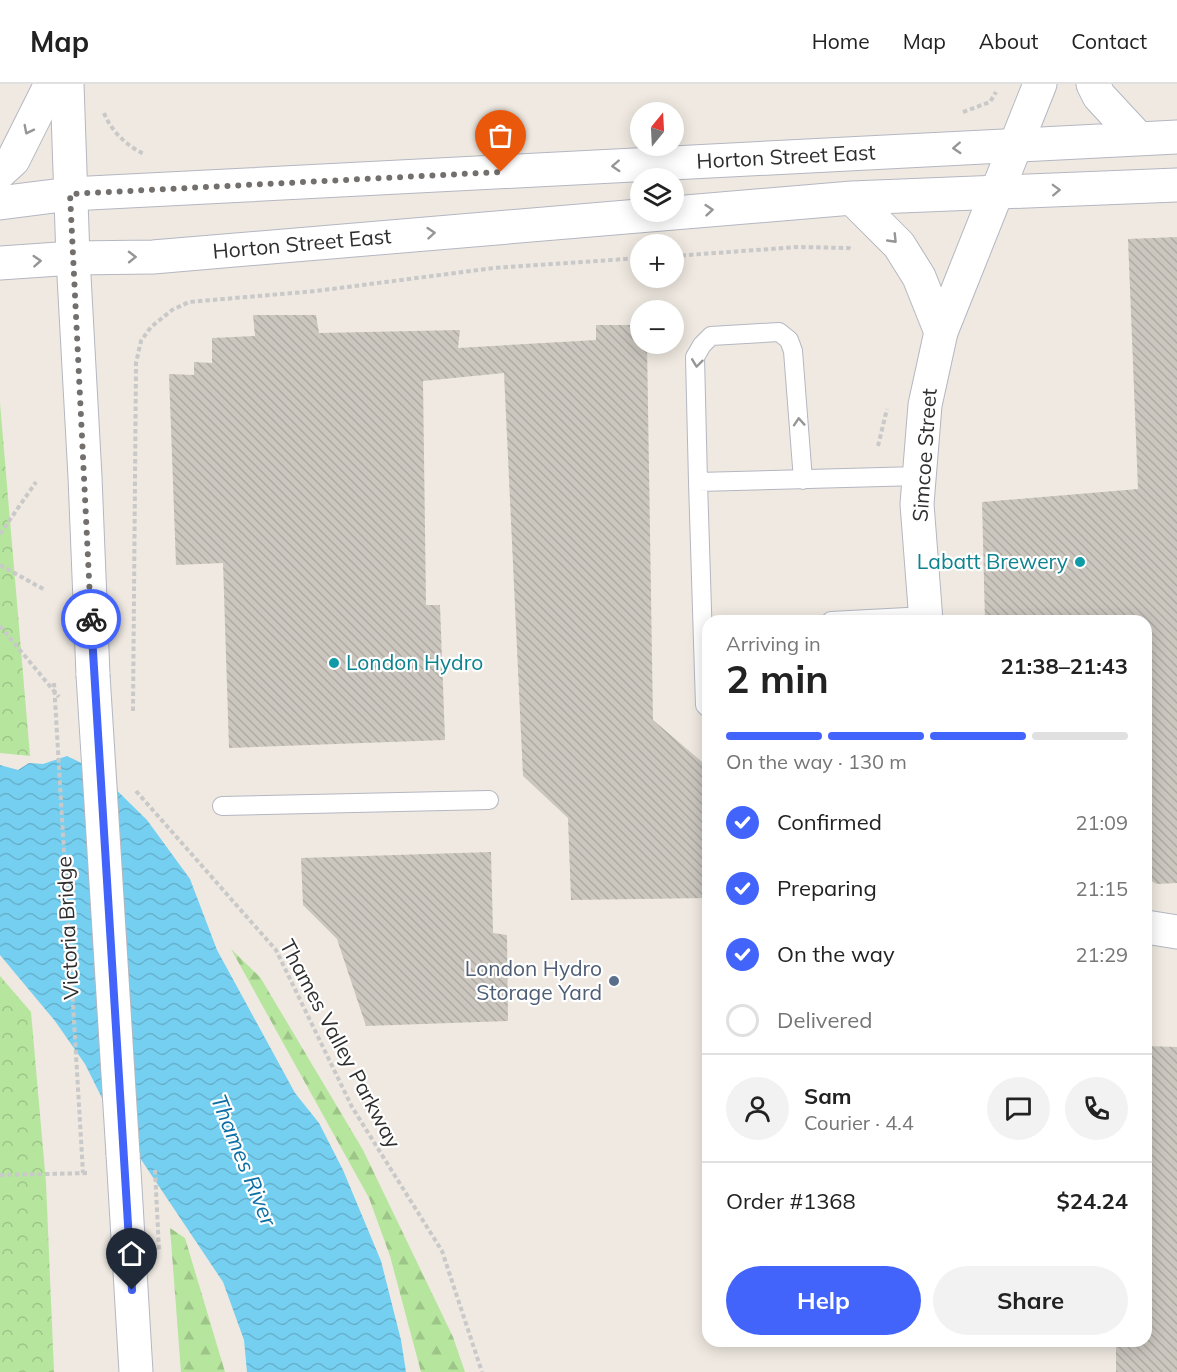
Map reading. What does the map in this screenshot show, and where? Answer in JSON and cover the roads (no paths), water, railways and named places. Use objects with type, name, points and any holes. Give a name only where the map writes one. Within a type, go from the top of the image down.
[{"type":"main road","points":[[0,172],[13,160],[51,84]]},
{"type":"main road","name":"Victoria Bridge","points":[[67,84],[70,194],[93,675],[136,1372]]},
{"type":"main road","name":"Simcoe Street","points":[[926,615],[917,504],[925,405],[941,332],[1040,84]]},
{"type":"main road","points":[[1093,84],[1099,96],[1138,138]]},
{"type":"main road","name":"Horton Street East","points":[[0,203],[70,194],[1177,137]]},
{"type":"main road","name":"Horton Street East","points":[[0,263],[73,258],[165,256],[852,198],[1177,186]]},
{"type":"main road","points":[[852,198],[899,245],[919,277],[941,332]]},
{"type":"main road","points":[[1152,928],[1177,932]]},
{"type":"lane","points":[[702,615],[695,357],[711,336],[779,332],[789,340],[794,351],[803,480]]},
{"type":"lane","points":[[698,482],[920,477]]},
{"type":"lane","points":[[222,806],[489,800]]},
{"type":"water","name":"Thames River","points":[[67,756],[96,770],[147,820],[190,879],[217,950],[295,1093],[319,1123],[343,1170],[381,1261],[401,1340],[406,1372],[247,1372],[244,1340],[223,1282],[128,1140],[102,1098],[85,1064],[55,1021],[0,955],[0,765],[18,770],[29,763],[43,764]]},
{"type":"place","name":"Labatt Brewery","points":[[1080,562]]},
{"type":"place","name":"London Hydro","points":[[334,663]]},
{"type":"place","name":"London Hydro Storage Yard","points":[[614,981]]}]
